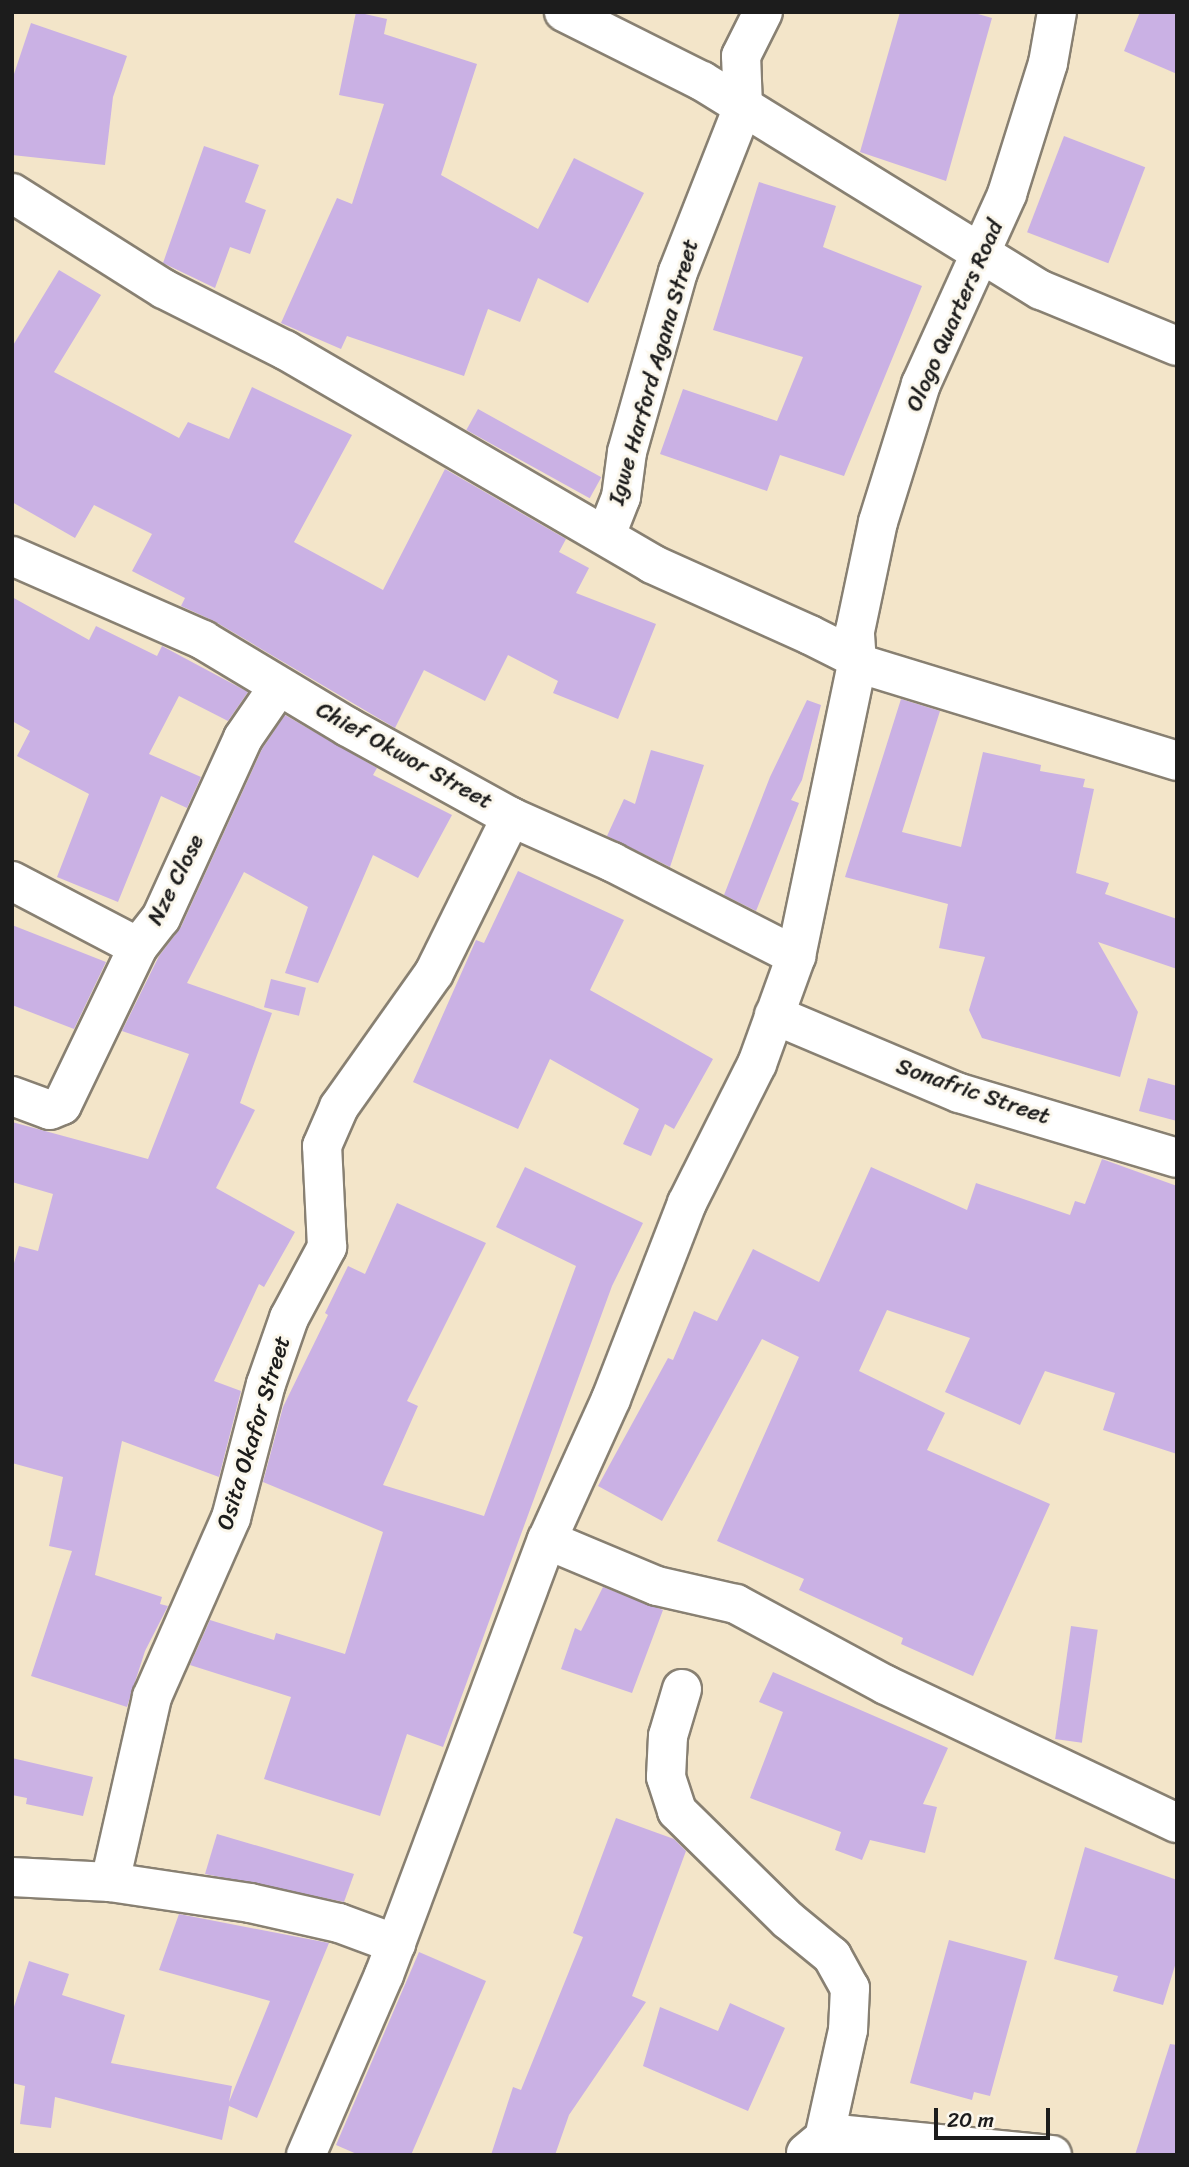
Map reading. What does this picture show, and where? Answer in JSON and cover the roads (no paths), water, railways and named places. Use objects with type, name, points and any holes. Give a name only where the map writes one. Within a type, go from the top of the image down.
[{"type":"street","points":[[564,12],[702,81],[983,254],[1073,306],[1177,346]]},
{"type":"street","name":"Igwe Harford Agana Street","points":[[606,535],[621,497],[627,452],[678,272],[743,107],[741,56],[763,12]]},
{"type":"street","name":"Ologo Quarters Road","points":[[306,2155],[396,1944],[547,1540],[611,1399],[687,1203],[757,1064],[796,956],[857,663],[855,631],[900,448],[921,384],[960,295],[983,254],[1048,63],[1057,12]]},
{"type":"street","points":[[12,193],[164,289],[285,350],[652,564],[821,640],[854,657],[857,663],[1177,761]]},
{"type":"street","name":"Chief Okwor Street","points":[[12,556],[203,640],[278,687],[511,817],[612,862],[796,956]]},
{"type":"street","name":"Nze Close","points":[[12,881],[138,947],[161,918],[243,738],[278,687]]},
{"type":"street","name":"Osita Okafor Street","points":[[110,1882],[152,1697],[231,1518],[266,1384],[289,1318],[327,1247],[322,1146],[340,1107],[434,973],[511,817]]},
{"type":"street","points":[[12,1096],[50,1110],[62,1105],[138,947]]},
{"type":"street","name":"Sonafric Street","points":[[774,1015],[959,1093],[1177,1158]]},
{"type":"street","points":[[547,1540],[657,1586],[736,1604],[886,1685],[1177,1823]]},
{"type":"street","points":[[682,1689],[668,1736],[666,1777],[677,1811],[789,1920],[832,1956],[850,1987],[848,2029],[814,2146]]},
{"type":"street","points":[[12,1877],[110,1882],[299,1913],[396,1944]]},
{"type":"street","points":[[814,2146],[838,2134],[1052,2155]]}]
